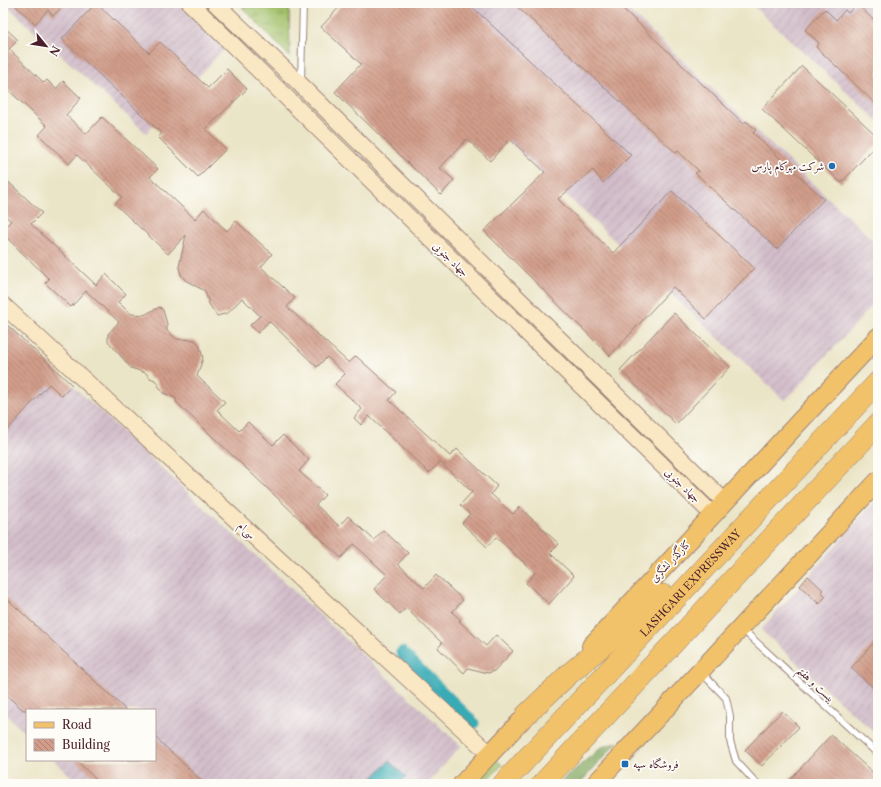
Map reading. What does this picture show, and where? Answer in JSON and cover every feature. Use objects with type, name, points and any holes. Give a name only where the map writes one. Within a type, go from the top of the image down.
[{"type":"highway","name":"LASHGARI EXPRESSWAY","points":[[503,784],[878,382]]},
{"type":"highway","points":[[542,784],[878,424]]},
{"type":"highway","points":[[526,715],[569,674],[735,534]]},
{"type":"main road","name":"کنارگذر لشگری","points":[[462,784],[878,337]]},
{"type":"main road","points":[[596,784],[878,481]]},
{"type":"street","name":"جهاد جنوبی","points":[[190,3],[713,515]]},
{"type":"street","name":"جهاد جنوبی","points":[[222,4],[300,84],[725,502]]},
{"type":"street","name":"سی‌ام","points":[[3,305],[490,754]]},
{"type":"lane","points":[[300,84],[302,3]]},
{"type":"lane","name":"بیست و هفتم","points":[[741,628],[878,754]]},
{"type":"lane","points":[[700,672],[726,698],[730,716],[730,741],[736,761],[757,784]]},
{"type":"shaded area","points":[[4,3],[179,3],[224,49],[146,133]]},
{"type":"shaded area","points":[[362,3],[621,3],[878,245],[878,299],[785,401]]},
{"type":"shaded area","points":[[750,3],[875,3],[878,6],[878,121]]},
{"type":"shaded area","points":[[3,321],[461,746],[427,784],[79,784],[55,761],[156,761],[156,709],[26,709],[26,734],[3,712]]},
{"type":"shaded area","points":[[878,498],[878,736],[761,630]]},
{"type":"green space","points":[[263,3],[289,3],[290,57],[242,7],[258,7]]},
{"type":"green space","points":[[618,742],[579,784],[557,784],[602,747]]},
{"type":"green space","points":[[493,756],[502,765],[484,784],[468,784]]},
{"type":"water","points":[[389,761],[406,777],[399,784],[367,784]]},
{"type":"building","points":[[13,3],[66,3],[53,16],[48,10],[35,24]]},
{"type":"building","points":[[96,3],[149,53],[160,42],[208,88],[227,69],[247,89],[206,129],[226,149],[198,177],[158,137],[162,134],[62,39]]},
{"type":"building","points":[[343,3],[468,3],[631,155],[603,183],[593,170],[558,199],[613,253],[672,191],[754,268],[706,319],[673,287],[610,356],[484,231],[545,172],[510,139],[490,161],[467,139],[440,168],[454,180],[441,195],[335,92],[361,64],[321,27]]},
{"type":"building","points":[[513,3],[617,3],[744,124],[746,121],[756,130],[753,133],[824,199],[777,249],[695,173],[699,171],[678,151],[676,153]]},
{"type":"building","points":[[857,4],[878,24],[878,106],[816,47],[819,43],[805,30],[825,9],[836,20],[845,10],[848,13]]},
{"type":"building","points":[[3,26],[18,40],[9,49],[44,83],[47,80],[56,89],[63,81],[81,98],[66,115],[86,134],[102,117],[158,169],[150,177],[195,219],[204,209],[227,231],[236,221],[272,254],[261,267],[295,298],[287,307],[349,363],[356,356],[396,392],[389,400],[450,456],[457,449],[497,486],[491,494],[513,514],[519,507],[559,544],[550,553],[574,576],[549,604],[526,583],[535,573],[496,537],[487,547],[462,523],[470,514],[460,505],[472,492],[440,462],[429,473],[369,416],[361,425],[354,418],[362,409],[335,384],[345,374],[327,357],[317,367],[269,321],[258,333],[250,325],[260,316],[242,298],[228,313],[217,316],[209,304],[205,291],[185,280],[181,275],[179,267],[186,235],[168,254],[115,204],[122,197],[77,155],[69,164],[39,135],[47,126],[3,85]]},
{"type":"building","points":[[802,66],[878,137],[878,143],[841,183],[762,109]]},
{"type":"building","points":[[3,177],[42,213],[31,224],[96,285],[106,274],[126,294],[118,302],[131,314],[144,315],[160,307],[163,310],[167,324],[167,331],[177,339],[195,340],[199,344],[203,358],[197,376],[225,402],[217,410],[239,431],[248,422],[273,445],[283,435],[309,460],[299,471],[325,495],[316,505],[339,526],[348,516],[374,540],[383,530],[408,553],[398,564],[424,588],[436,575],[463,600],[452,612],[461,620],[459,621],[486,646],[496,635],[513,651],[494,671],[488,673],[468,668],[464,673],[438,648],[442,643],[406,608],[400,614],[374,589],[387,575],[354,544],[341,558],[176,402],[176,398],[163,393],[155,380],[150,378],[146,373],[131,368],[108,341],[108,334],[119,322],[86,291],[71,307],[45,283],[49,279],[3,234],[3,229],[11,221],[3,214]]},
{"type":"building","points":[[674,313],[730,367],[676,424],[620,370]]},
{"type":"building","points":[[3,321],[72,385],[62,396],[49,384],[3,435]]},
{"type":"building","points":[[808,576],[823,590],[821,592],[826,596],[819,604],[800,586]]},
{"type":"building","points":[[3,595],[125,709],[23,710],[3,692]]},
{"type":"building","points":[[878,638],[878,692],[851,668]]},
{"type":"building","points":[[782,711],[799,727],[762,766],[745,750]]},
{"type":"building","points":[[831,735],[878,777],[878,784],[786,784]]},
{"type":"building","points":[[156,738],[205,784],[101,784],[77,761],[156,761]]},
{"type":"waterway","points":[[402,653],[473,723]]},
{"type":"place","name":"شرکت مهرکام پارس","points":[[832,166]]},
{"type":"place","name":"فروشگاه سپه","points":[[625,764]]}]
